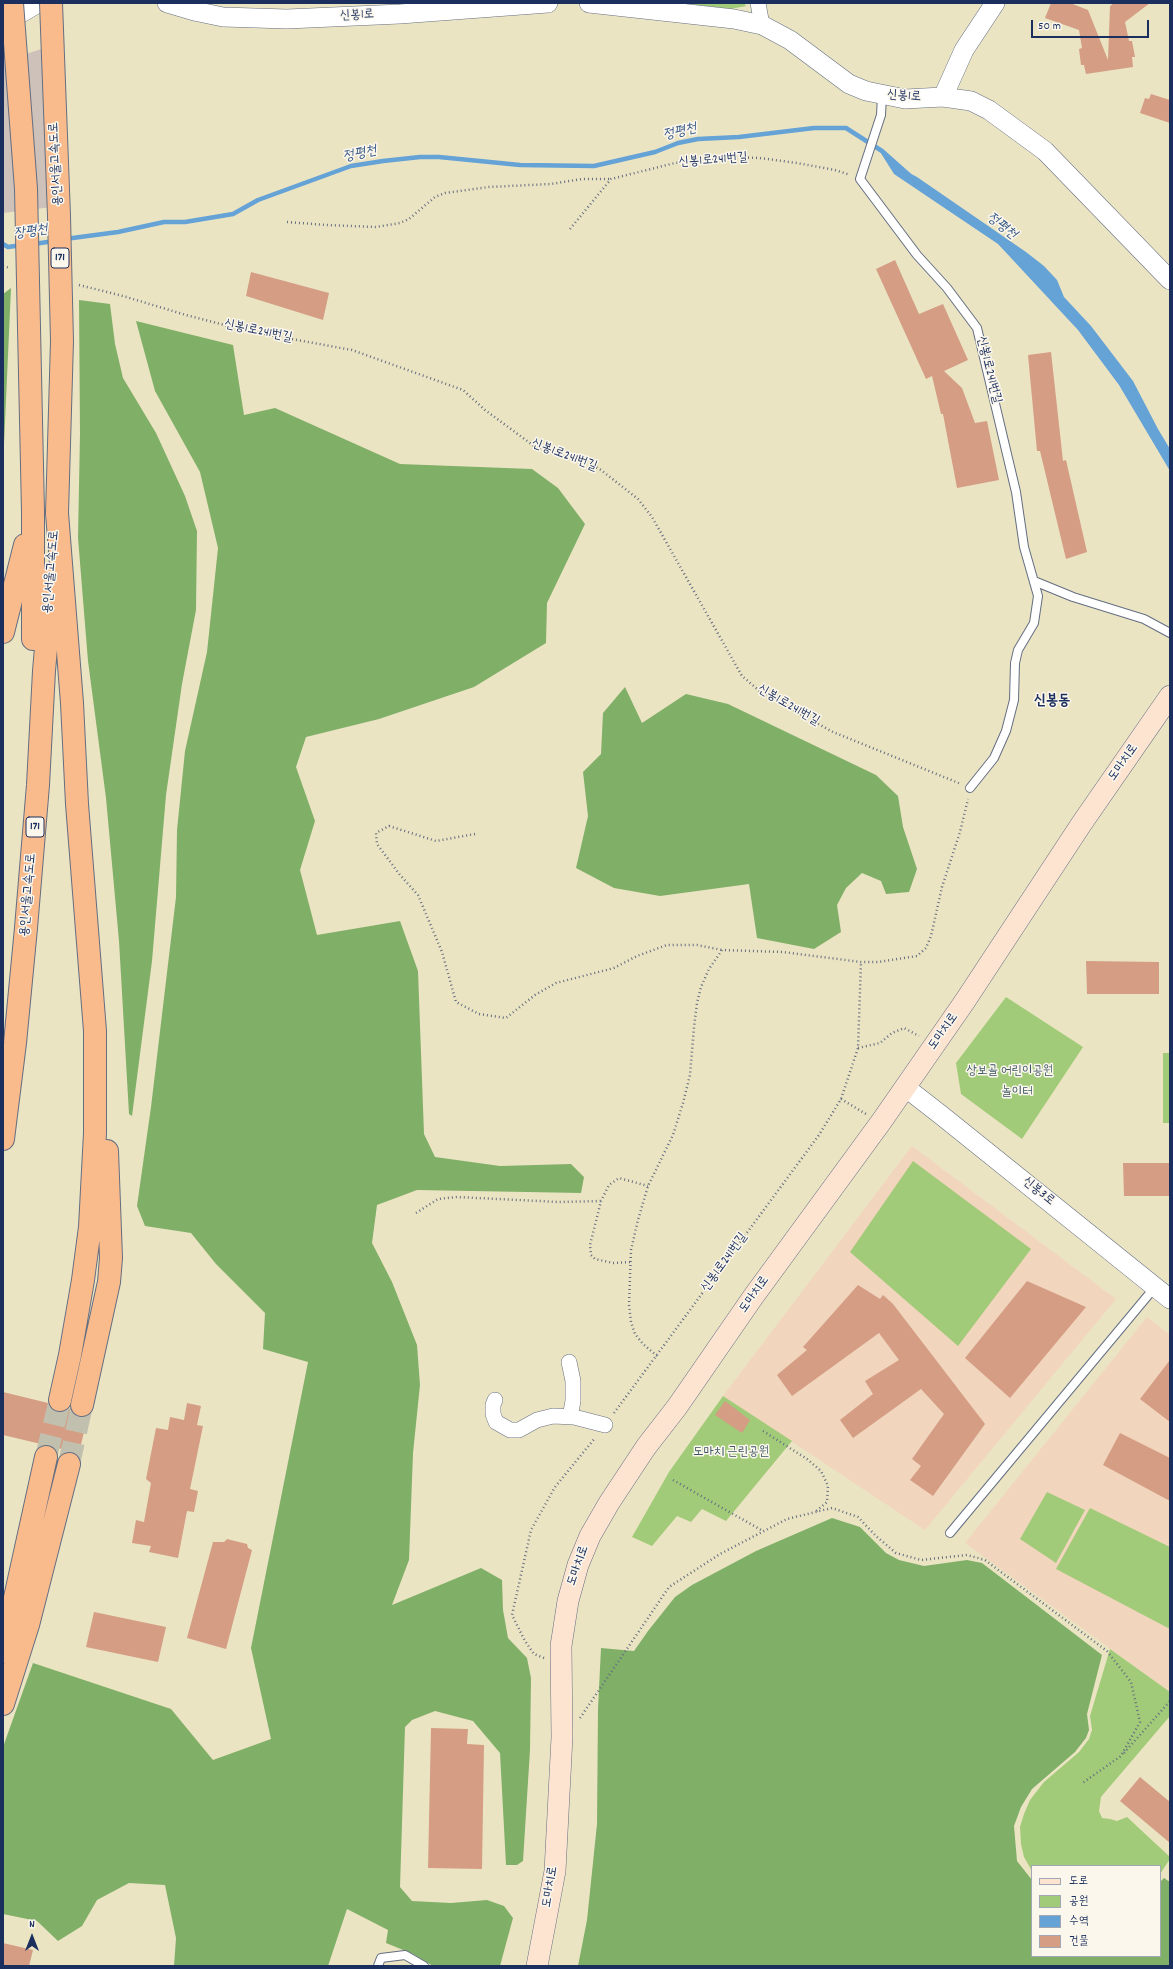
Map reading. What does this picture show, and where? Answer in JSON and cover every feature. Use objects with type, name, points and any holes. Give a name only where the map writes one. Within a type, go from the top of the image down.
[{"type":"highway","name":"용인서울고속도로","points":[[3,1018],[23,822],[34,606],[26,190],[12,3]]},
{"type":"highway","name":"용인서울고속도로","points":[[3,1139],[15,1043],[27,920],[57,513],[62,341],[51,3]]},
{"type":"highway","points":[[3,632],[33,512]]},
{"type":"highway","points":[[57,513],[72,703],[77,804],[95,1031],[95,1133],[90,1227],[83,1280],[70,1355],[60,1400]]},
{"type":"highway","points":[[82,1405],[109,1282],[111,1258],[107,1147],[95,1053]]},
{"type":"highway","points":[[3,1652],[46,1457]]},
{"type":"highway","points":[[3,1704],[28,1625],[69,1464]]},
{"type":"main road","name":"도마치로","points":[[537,1966],[555,1871],[562,1737],[560,1666],[568,1601],[578,1565],[590,1536],[609,1503],[646,1448],[677,1408],[754,1297],[881,1122],[935,1044],[1082,823],[1170,696]]},
{"type":"street","points":[[3,26],[16,16],[38,3]]},
{"type":"street","name":"신봉1로","points":[[167,3],[194,12],[223,17],[287,19],[400,14],[548,3]]},
{"type":"street","name":"신봉1로","points":[[589,3],[734,19],[762,25],[790,40],[849,84],[882,96],[905,99],[943,97],[971,101],[989,110],[1046,151],[1170,280]]},
{"type":"street","points":[[758,3],[762,25]]},
{"type":"street","points":[[943,97],[964,50],[995,3]]},
{"type":"street","name":"신봉3로","points":[[905,1087],[1170,1299]]},
{"type":"street","points":[[569,1362],[573,1388],[570,1417]]},
{"type":"street","points":[[495,1400],[493,1405],[493,1414],[496,1422],[510,1430],[518,1430],[537,1420],[553,1416],[570,1417],[606,1425]]},
{"type":"lane","points":[[860,179],[881,115],[882,96]]},
{"type":"lane","name":"신봉1로241번길","points":[[860,179],[917,255],[948,288],[977,328],[1016,492],[1024,547],[1038,596],[1034,623],[1018,650],[1015,663],[1014,700],[1006,731],[994,758],[970,788]]},
{"type":"lane","points":[[1034,581],[1073,598],[1144,619],[1170,633]]},
{"type":"lane","points":[[950,1533],[1156,1287]]},
{"type":"lane","points":[[378,1966],[382,1958],[405,1955],[424,1966]]},
{"type":"path","name":"신봉1로241번길","points":[[287,222],[326,226],[376,226],[400,223],[408,219],[435,197],[446,193],[489,187],[551,184],[582,179],[611,179],[675,163],[729,157],[760,158],[796,163],[835,170],[860,179]]},
{"type":"path","points":[[570,229],[611,179]]},
{"type":"path","name":"신봉1로241번길","points":[[123,296],[186,315],[248,331],[352,350],[392,363],[463,390],[484,410],[534,446],[559,456],[583,460],[601,470],[638,499],[652,517],[742,676],[762,693],[834,732],[970,788]]},
{"type":"path","points":[[475,834],[436,842],[389,826],[376,833],[377,844],[400,875],[418,895],[442,952],[456,1002],[480,1014],[506,1018],[535,995],[556,983],[614,968],[636,956],[667,945],[697,945],[722,950],[783,952],[861,962],[878,962],[917,956],[926,948],[931,936],[942,887],[960,832],[970,788]]},
{"type":"path","points":[[657,1356],[643,1344],[636,1334],[631,1322],[629,1305],[630,1262],[638,1220],[648,1186],[673,1135],[683,1103],[690,1075],[694,1027],[701,987],[709,969],[722,950]]},
{"type":"path","name":"신봉1로241번길","points":[[560,1666],[534,1654],[525,1641],[512,1615],[531,1530],[555,1487],[606,1425],[657,1356],[819,1135],[841,1099],[858,1048],[861,962]]},
{"type":"path","points":[[858,1048],[880,1043],[892,1033],[904,1028],[935,1044]]},
{"type":"path","points":[[841,1099],[881,1122]]},
{"type":"path","points":[[630,1262],[613,1263],[595,1260],[591,1255],[590,1245],[601,1201],[609,1185],[619,1178],[648,1186]]},
{"type":"path","points":[[416,1213],[438,1199],[457,1197],[559,1202],[601,1201]]},
{"type":"path","points":[[763,1431],[807,1459],[821,1471],[828,1486],[827,1502],[813,1513]]},
{"type":"path","points":[[673,1480],[764,1531]]},
{"type":"path","points":[[562,1737],[586,1711],[669,1587],[720,1554],[787,1519],[832,1508],[858,1517],[876,1536],[896,1553],[921,1560],[967,1555],[985,1560],[1107,1651],[1130,1682],[1140,1722],[1121,1756]]},
{"type":"path","points":[[1081,1784],[1121,1756],[1170,1701]]},
{"type":"shaded area","points":[[48,47],[60,206],[3,213],[3,61]]},
{"type":"shaded area","points":[[912,1146],[1116,1299],[925,1530],[723,1396]]},
{"type":"shaded area","points":[[1147,1317],[1170,1335],[1170,1692],[965,1543]]},
{"type":"green space","points":[[681,3],[744,3],[746,6],[731,9]]},
{"type":"green space","points":[[11,288],[3,467],[3,294]]},
{"type":"green space","points":[[79,300],[110,304],[115,344],[123,378],[156,433],[185,496],[197,531],[196,610],[182,684],[166,795],[152,961],[132,1116],[129,1114],[119,941],[106,798],[88,661],[78,538],[80,434]]},
{"type":"green space","points":[[136,321],[233,345],[244,415],[275,408],[400,464],[532,469],[558,488],[585,524],[547,603],[546,643],[474,687],[379,719],[306,737],[296,767],[315,821],[300,870],[317,935],[400,921],[418,971],[424,1134],[435,1157],[500,1166],[571,1164],[584,1177],[581,1193],[417,1190],[377,1205],[372,1243],[392,1282],[417,1345],[420,1385],[413,1453],[409,1560],[392,1605],[481,1568],[502,1580],[503,1610],[508,1638],[527,1658],[531,1678],[530,1750],[523,1861],[517,1865],[506,1865],[500,1753],[473,1721],[435,1711],[412,1720],[405,1727],[400,1887],[412,1901],[451,1903],[487,1900],[504,1906],[513,1918],[500,1966],[433,1966],[413,1954],[386,1943],[388,1930],[347,1909],[328,1966],[174,1966],[176,1938],[165,1885],[129,1883],[97,1900],[82,1926],[58,1941],[37,1921],[3,1914],[3,1747],[33,1663],[171,1709],[213,1760],[271,1739],[251,1648],[308,1362],[263,1349],[265,1313],[216,1264],[191,1233],[145,1226],[137,1206],[151,1107],[176,897],[177,830],[185,751],[207,652],[218,548],[200,472],[155,391]]},
{"type":"green space","points":[[625,687],[642,723],[686,694],[728,704],[876,775],[898,796],[903,827],[917,869],[909,892],[886,894],[881,881],[862,873],[846,888],[837,905],[841,932],[814,949],[757,938],[749,884],[660,896],[614,888],[576,868],[588,816],[583,772],[601,754],[603,713]]},
{"type":"green space","name":"상보골 어린이공원","points":[[1006,997],[1083,1047],[1022,1139],[961,1094],[956,1063]]},
{"type":"green space","points":[[1163,1053],[1170,1053],[1170,1123],[1163,1123]]},
{"type":"green space","points":[[913,1161],[1031,1249],[958,1346],[850,1252]]},
{"type":"green space","name":"도마치 근린공원","points":[[723,1396],[792,1441],[726,1521],[702,1509],[691,1522],[677,1516],[652,1546],[632,1537],[669,1472]]},
{"type":"green space","points":[[1047,1492],[1085,1510],[1056,1563],[1020,1539]]},
{"type":"green space","points":[[1090,1508],[1170,1547],[1170,1629],[1056,1569]]},
{"type":"green space","points":[[832,1518],[860,1527],[886,1553],[899,1560],[924,1566],[967,1560],[982,1563],[1102,1655],[1087,1714],[1089,1730],[1086,1738],[1075,1752],[1032,1789],[1021,1807],[1014,1826],[1017,1861],[1031,1879],[1031,1957],[1161,1957],[1161,1881],[1164,1878],[1170,1882],[1170,1966],[578,1966],[587,1920],[597,1824],[598,1709],[601,1648],[634,1651],[675,1597],[692,1585],[756,1551]]},
{"type":"green space","points":[[1110,1649],[1170,1692],[1170,1716],[1101,1797],[1099,1811],[1102,1818],[1117,1821],[1127,1817],[1170,1857],[1161,1872],[1161,1865],[1031,1865],[1031,1869],[1024,1857],[1021,1844],[1020,1827],[1030,1800],[1044,1782],[1079,1752],[1089,1739],[1092,1730],[1090,1716]]},
{"type":"water","name":"정평천","points":[[877,147],[898,167],[917,177],[1026,252],[1044,266],[1057,280],[1064,297],[1091,326],[1133,381],[1170,449],[1170,471],[1119,385],[1078,330],[998,244],[894,174]]},
{"type":"building","points":[[1051,3],[1070,3],[1088,10],[1108,60],[1110,6],[1114,3],[1150,3],[1125,22],[1129,41],[1132,41],[1135,57],[1132,57],[1133,67],[1086,74],[1084,65],[1081,65],[1079,49],[1082,48],[1079,30],[1045,18]]},
{"type":"building","points":[[1151,94],[1170,100],[1170,123],[1140,113],[1145,98],[1149,99]]},
{"type":"building","points":[[895,260],[919,314],[943,304],[968,360],[944,371],[962,388],[975,423],[987,421],[999,480],[957,488],[943,414],[941,414],[932,376],[926,379],[876,269]]},
{"type":"building","points":[[251,272],[329,293],[323,320],[246,296]]},
{"type":"building","points":[[1051,352],[1063,461],[1066,460],[1087,552],[1066,559],[1040,451],[1037,451],[1028,355]]},
{"type":"building","points":[[1086,961],[1159,962],[1159,994],[1087,994]]},
{"type":"building","points":[[1123,1163],[1170,1163],[1170,1196],[1124,1196]]},
{"type":"building","points":[[1027,1281],[1086,1307],[1010,1398],[965,1358]]},
{"type":"building","points":[[858,1285],[880,1299],[883,1295],[893,1304],[985,1424],[933,1496],[910,1480],[921,1466],[912,1459],[944,1414],[921,1389],[853,1438],[840,1420],[873,1394],[865,1381],[899,1360],[879,1333],[792,1396],[777,1375],[807,1350],[803,1347]]},
{"type":"building","points":[[1170,1360],[1170,1422],[1140,1399]]},
{"type":"building","points":[[3,1392],[48,1403],[51,1409],[57,1412],[64,1412],[69,1408],[73,1414],[79,1417],[88,1415],[79,1453],[3,1435]]},
{"type":"building","points":[[725,1401],[750,1420],[742,1433],[715,1415]]},
{"type":"building","points":[[187,1403],[201,1406],[197,1425],[203,1426],[190,1489],[198,1491],[194,1512],[187,1511],[178,1558],[149,1552],[151,1546],[132,1543],[136,1520],[144,1522],[151,1483],[146,1479],[156,1428],[168,1430],[170,1417],[184,1420]]},
{"type":"building","points":[[1120,1433],[1170,1458],[1170,1501],[1103,1465]]},
{"type":"building","points":[[227,1539],[247,1544],[248,1548],[252,1550],[226,1649],[187,1638],[213,1542],[224,1542]]},
{"type":"building","points":[[94,1612],[166,1627],[158,1662],[86,1647]]},
{"type":"building","points":[[431,1728],[468,1729],[467,1744],[484,1745],[482,1869],[428,1868]]},
{"type":"building","points":[[1140,1777],[1170,1802],[1170,1843],[1120,1801]]},
{"type":"building","points":[[3,1943],[33,1950],[29,1966],[3,1966]]},
{"type":"waterway","name":"정평천","points":[[65,239],[118,232],[164,222],[185,222],[233,214],[258,200],[351,166],[420,157],[439,157],[520,165],[594,166],[655,152],[678,143],[698,139],[739,137],[814,128],[846,128],[882,151],[909,175]]},
{"type":"waterway","name":"장평천","points":[[34,244],[54,241]]},
{"type":"waterway","name":"장평천","points":[[3,244],[8,247],[22,245]]},
{"type":"tunnel","points":[[46,1457],[60,1400]]},
{"type":"tunnel","points":[[69,1464],[82,1405]]},
{"type":"district","name":"신봉동","points":[[1052,702]]},
{"type":"park label","name":"놀이터","points":[[1017,1093]]}]
